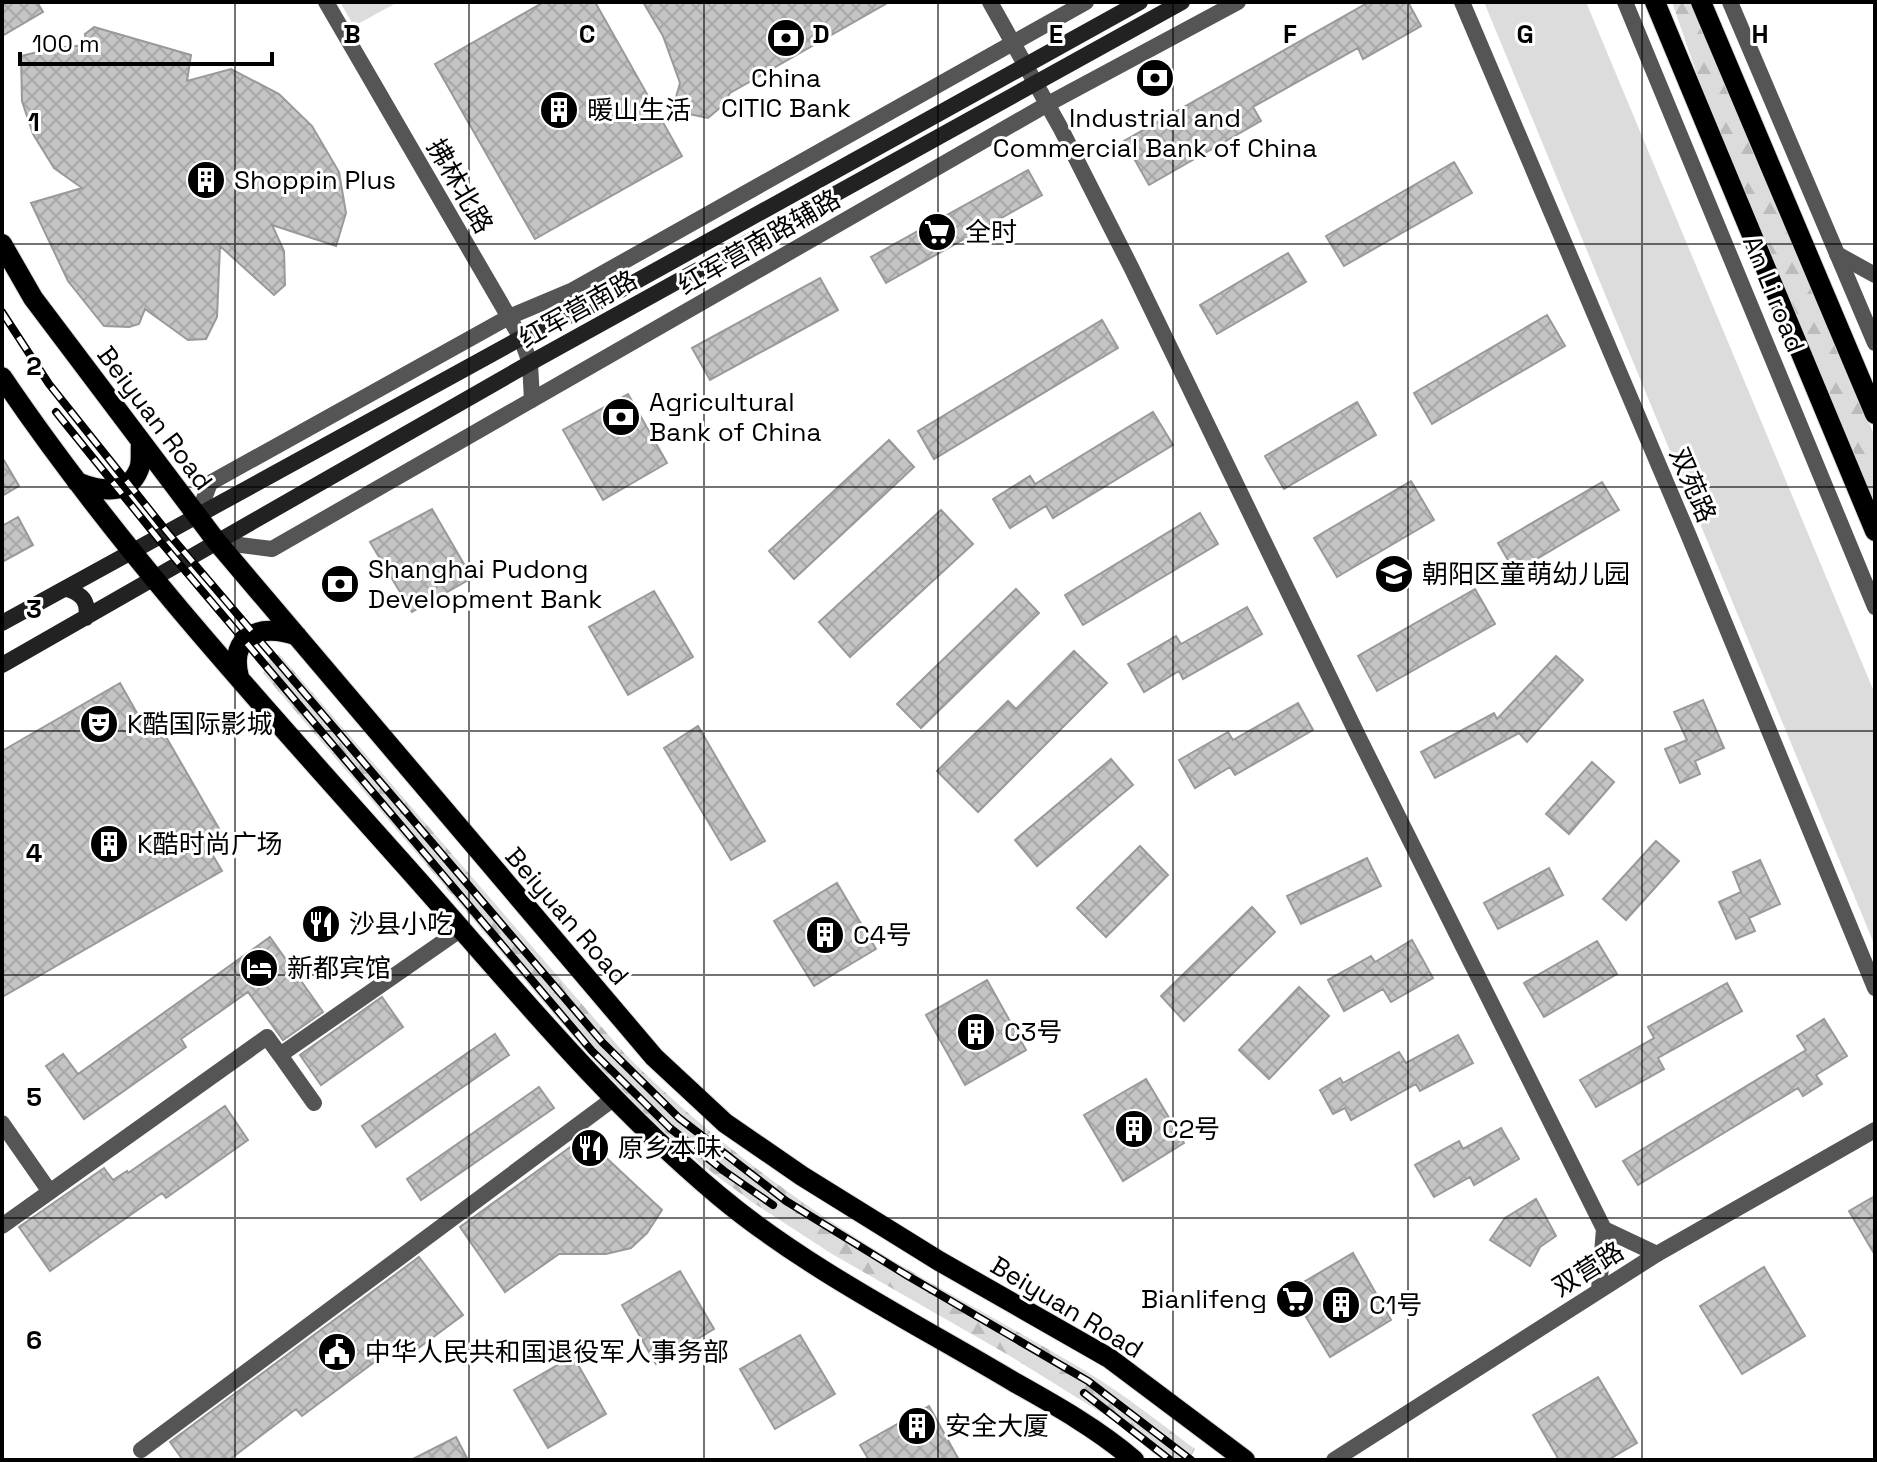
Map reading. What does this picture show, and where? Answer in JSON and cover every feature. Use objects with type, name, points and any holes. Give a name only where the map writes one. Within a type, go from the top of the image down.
[{"type":"main road","name":"红军营南路","points":[[2,623],[521,338],[597,303],[1140,2]]},
{"type":"main road","name":"红军营南路","points":[[2,665],[530,363],[1182,2]]},
{"type":"main road","name":"An Li road","points":[[1655,2],[1875,531]]},
{"type":"main road","name":"An Li road","points":[[1701,2],[1875,414]]},
{"type":"main road","name":"Beiyuan Road","points":[[2,244],[33,298],[217,542],[654,1057],[716,1115],[814,1184],[939,1261],[1109,1358],[1236,1458]]},
{"type":"main road","points":[[2,377],[132,553],[460,930],[613,1099],[719,1196],[783,1245],[1069,1414],[1134,1460]]},
{"type":"main road","points":[[77,482],[112,491],[127,485],[139,469],[141,443]]},
{"type":"main road","points":[[266,480],[268,496],[281,506]]},
{"type":"main road","points":[[67,589],[85,600],[88,608],[86,618]]},
{"type":"main road","points":[[239,677],[236,649],[248,638],[261,631],[279,629],[297,636]]},
{"type":"street","name":"拂林北路","points":[[326,2],[521,338],[530,363],[532,400]]},
{"type":"street","points":[[990,2],[1060,127],[1131,267],[1352,724],[1604,1229],[1599,1290]]},
{"type":"street","name":"红军营南路辅路","points":[[197,517],[210,483],[509,317],[573,290],[1086,2]]},
{"type":"street","name":"红军营南路辅路","points":[[217,542],[272,549],[1046,105],[1238,2]]},
{"type":"street","name":"双苑路","points":[[1462,2],[1688,534],[1875,988]]},
{"type":"street","name":"An Li road","points":[[1625,2],[1875,607]]},
{"type":"street","points":[[1730,2],[1875,343]]},
{"type":"street","points":[[1837,254],[1875,275]]},
{"type":"street","points":[[280,1055],[460,930]]},
{"type":"street","points":[[2,1226],[267,1037],[314,1103]]},
{"type":"street","points":[[141,1450],[613,1099]]},
{"type":"street","points":[[2,1123],[50,1192]]},
{"type":"street","name":"双营路","points":[[1334,1460],[1657,1254],[1875,1130]]},
{"type":"street","points":[[1604,1229],[1657,1254]]},
{"type":"green space","points":[[340,2],[398,2],[354,26]]},
{"type":"green space","points":[[1484,2],[1586,2],[1875,694],[1875,946]]},
{"type":"green space","points":[[1672,2],[1694,2],[1875,437],[1875,509],[1714,124]]},
{"type":"green space","points":[[279,654],[625,1054],[676,1102],[756,1168],[841,1228],[1115,1390],[1195,1449],[1189,1460],[1162,1460],[1113,1420],[1010,1356],[832,1254],[702,1165],[648,1117],[603,1070],[263,673],[268,660]]},
{"type":"building","points":[[2,2],[37,2],[43,12],[2,36]]},
{"type":"building","name":"暖山生活","points":[[544,2],[595,2],[682,156],[535,239],[435,64]]},
{"type":"building","points":[[643,2],[889,2],[730,93],[722,106],[708,118],[689,114],[676,97],[680,83],[663,36]]},
{"type":"building","points":[[1369,2],[1408,2],[1421,26],[1363,59],[1358,48],[1253,107],[1261,121],[1149,185],[1124,141]]},
{"type":"building","name":"Shoppin Plus","points":[[94,27],[191,55],[187,81],[231,69],[279,94],[312,126],[339,172],[346,213],[336,246],[272,225],[284,251],[285,285],[274,295],[220,246],[217,317],[206,339],[188,340],[145,309],[139,324],[129,327],[104,326],[68,281],[31,203],[82,188],[54,168],[33,134],[22,101],[21,56],[86,45],[85,34]]},
{"type":"building","points":[[1454,162],[1472,193],[1344,266],[1326,236]]},
{"type":"building","points":[[1028,170],[1042,195],[886,283],[871,257]]},
{"type":"building","points":[[1288,253],[1306,282],[1217,334],[1200,305]]},
{"type":"building","points":[[820,278],[838,310],[710,380],[692,348]]},
{"type":"building","points":[[1547,315],[1565,346],[1432,424],[1414,393]]},
{"type":"building","points":[[1102,320],[1118,348],[934,459],[918,431]]},
{"type":"building","points":[[628,394],[667,463],[603,500],[563,430]]},
{"type":"building","points":[[1357,402],[1376,435],[1284,489],[1265,456]]},
{"type":"building","points":[[1153,412],[1173,445],[1053,518],[1046,506],[1010,528],[993,499],[1030,476],[1035,484]]},
{"type":"building","points":[[889,440],[914,467],[794,579],[769,551]]},
{"type":"building","points":[[2,457],[19,486],[2,496]]},
{"type":"building","points":[[1411,481],[1434,520],[1337,577],[1314,538]]},
{"type":"building","points":[[1602,482],[1619,510],[1515,572],[1498,543]]},
{"type":"building","points":[[432,509],[472,578],[412,612],[370,542]]},
{"type":"building","points":[[941,510],[973,544],[850,657],[819,622]]},
{"type":"building","points":[[1200,513],[1218,544],[1083,625],[1065,595]]},
{"type":"building","points":[[18,517],[33,545],[2,562],[2,526]]},
{"type":"building","points":[[1016,589],[1039,613],[921,728],[897,704]]},
{"type":"building","points":[[1475,589],[1495,624],[1377,691],[1358,656]]},
{"type":"building","points":[[654,591],[693,657],[628,695],[589,627]]},
{"type":"building","points":[[1247,607],[1262,634],[1183,679],[1179,671],[1144,692],[1128,664],[1176,636],[1181,644]]},
{"type":"building","points":[[1074,651],[1107,683],[978,812],[937,771],[1008,701],[1016,709]]},
{"type":"building","points":[[1556,656],[1583,680],[1527,742],[1519,733],[1435,778],[1421,752],[1494,713],[1497,719]]},
{"type":"building","name":"K酷时尚广场","points":[[120,683],[146,729],[158,723],[225,839],[209,849],[222,871],[2,997],[2,751]]},
{"type":"building","points":[[1703,700],[1724,748],[1695,761],[1700,774],[1680,783],[1665,749],[1687,740],[1674,712]]},
{"type":"building","points":[[1298,703],[1313,730],[1235,775],[1230,767],[1195,788],[1179,760],[1228,732],[1233,740]]},
{"type":"building","points":[[698,726],[765,841],[731,860],[664,748]]},
{"type":"building","points":[[1111,759],[1133,785],[1037,866],[1015,840]]},
{"type":"building","points":[[1592,762],[1614,782],[1569,834],[1546,814]]},
{"type":"building","points":[[1656,841],[1679,861],[1626,920],[1603,899]]},
{"type":"building","points":[[1140,846],[1168,875],[1106,937],[1077,908]]},
{"type":"building","points":[[1367,858],[1381,886],[1301,924],[1287,896]]},
{"type":"building","points":[[1760,860],[1780,904],[1749,918],[1755,931],[1736,939],[1719,902],[1741,892],[1733,872]]},
{"type":"building","points":[[1549,868],[1563,895],[1498,929],[1484,903]]},
{"type":"building","name":"C4号","points":[[837,883],[876,949],[814,986],[774,921]]},
{"type":"building","points":[[1252,907],[1275,932],[1184,1021],[1161,996]]},
{"type":"building","points":[[270,937],[323,1012],[283,1040],[248,992],[181,1039],[186,1047],[84,1119],[46,1066],[63,1054],[78,1074]]},
{"type":"building","points":[[1412,940],[1433,978],[1391,1002],[1383,989],[1344,1011],[1328,980],[1371,956],[1375,962]]},
{"type":"building","points":[[1597,941],[1617,974],[1544,1017],[1524,983]]},
{"type":"building","name":"C3号","points":[[987,980],[1026,1050],[965,1085],[926,1015]]},
{"type":"building","points":[[1727,983],[1742,1011],[1658,1058],[1664,1069],[1596,1107],[1580,1080],[1654,1038],[1648,1027]]},
{"type":"building","points":[[1299,987],[1329,1016],[1269,1079],[1239,1050]]},
{"type":"building","points":[[382,997],[403,1027],[321,1085],[300,1055]]},
{"type":"building","points":[[1824,1019],[1847,1056],[1816,1075],[1822,1084],[1803,1096],[1798,1088],[1638,1185],[1623,1161],[1806,1050],[1797,1036]]},
{"type":"building","points":[[495,1034],[509,1055],[376,1147],[362,1126]]},
{"type":"building","points":[[1458,1035],[1473,1063],[1420,1091],[1416,1084],[1351,1120],[1345,1108],[1333,1114],[1320,1090],[1340,1078],[1343,1083],[1399,1052],[1406,1063]]},
{"type":"building","name":"C2号","points":[[1146,1079],[1184,1143],[1123,1181],[1084,1115]]},
{"type":"building","points":[[539,1087],[554,1108],[421,1200],[407,1179]]},
{"type":"building","points":[[225,1106],[248,1140],[166,1198],[162,1193],[50,1271],[19,1227],[104,1168],[113,1180],[128,1173]]},
{"type":"building","points":[[1501,1128],[1519,1159],[1474,1185],[1470,1177],[1434,1197],[1415,1165],[1459,1141],[1463,1149]]},
{"type":"building","points":[[584,1137],[662,1210],[647,1233],[631,1248],[606,1254],[559,1254],[505,1292],[460,1227]]},
{"type":"building","points":[[1875,1196],[1875,1255],[1849,1211]]},
{"type":"building","points":[[1536,1199],[1556,1236],[1540,1247],[1530,1266],[1490,1240],[1505,1218]]},
{"type":"building","name":"C1号","points":[[1353,1253],[1391,1320],[1330,1357],[1290,1290]]},
{"type":"building","name":"中华人民共和国退役军人事务部","points":[[419,1257],[463,1315],[405,1358],[396,1346],[302,1416],[296,1409],[229,1460],[183,1460],[170,1442]]},
{"type":"building","points":[[1764,1267],[1805,1336],[1742,1374],[1700,1306]]},
{"type":"building","points":[[680,1271],[714,1329],[656,1364],[622,1305]]},
{"type":"building","points":[[800,1335],[835,1394],[775,1429],[740,1369]]},
{"type":"building","points":[[573,1356],[606,1414],[548,1448],[514,1390]]},
{"type":"building","points":[[1598,1377],[1637,1443],[1608,1460],[1559,1460],[1533,1415]]},
{"type":"building","name":"安全大厦","points":[[929,1406],[959,1460],[869,1460],[860,1445]]},
{"type":"building","points":[[456,1437],[468,1460],[411,1460]]},
{"type":"railway","points":[[2,312],[49,384],[168,533],[603,1043],[679,1118],[786,1201],[1088,1381],[1191,1460]]},
{"type":"railway","points":[[56,412],[160,541],[592,1051],[670,1128],[773,1205]]},
{"type":"railway","points":[[1084,1393],[1170,1460]]},
{"type":"place","name":"China CITIC Bank","points":[[786,38]]},
{"type":"place","name":"Industrial and Commercial Bank of China","points":[[1155,78]]},
{"type":"place","name":"暖山生活","points":[[559,110]]},
{"type":"place","name":"Shoppin Plus","points":[[206,180]]},
{"type":"place","name":"全时","points":[[937,232]]},
{"type":"place","name":"Agricultural Bank of China","points":[[621,417]]},
{"type":"place","name":"朝阳区童萌幼儿园","points":[[1394,574]]},
{"type":"place","name":"Shanghai Pudong Development Bank","points":[[340,584]]},
{"type":"place","name":"K酷国际影城","points":[[99,724]]},
{"type":"place","name":"K酷时尚广场","points":[[109,844]]},
{"type":"place","name":"沙县小吃","points":[[321,924]]},
{"type":"place","name":"C4号","points":[[825,935]]},
{"type":"place","name":"新都宾馆","points":[[259,968]]},
{"type":"place","name":"C3号","points":[[976,1032]]},
{"type":"place","name":"C2号","points":[[1134,1129]]},
{"type":"place","name":"原乡本味","points":[[590,1148]]},
{"type":"place","name":"Bianlifeng","points":[[1295,1299]]},
{"type":"place","name":"C1号","points":[[1341,1305]]},
{"type":"place","name":"中华人民共和国退役军人事务部","points":[[337,1352]]},
{"type":"place","name":"安全大厦","points":[[917,1426]]}]
